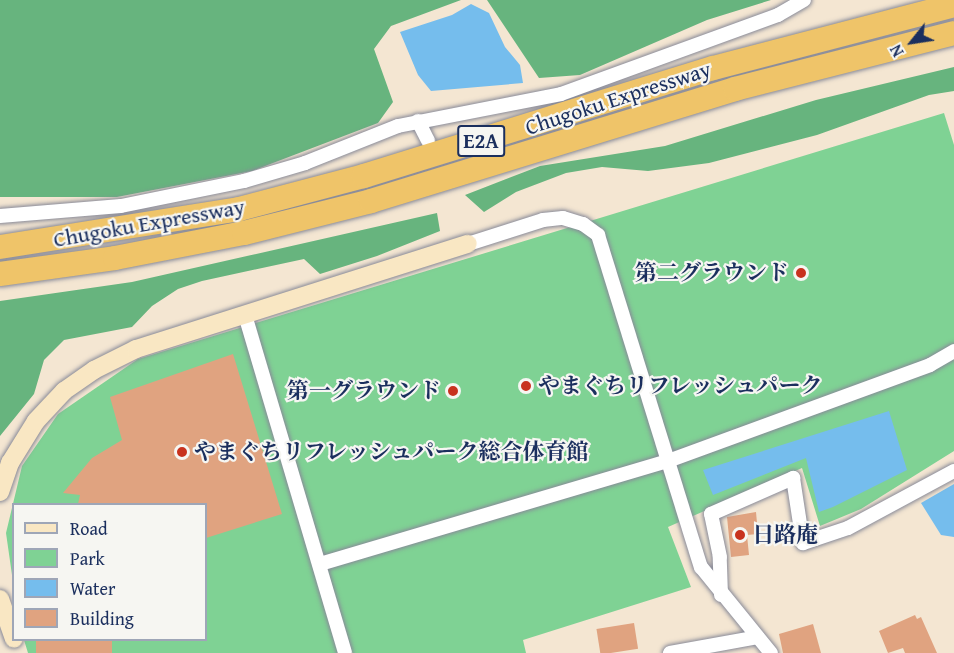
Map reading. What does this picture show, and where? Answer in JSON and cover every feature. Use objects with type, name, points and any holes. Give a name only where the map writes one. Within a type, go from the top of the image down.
[{"type":"highway","name":"Chugoku Expressway","points":[[0,247],[238,209],[375,173],[713,68],[954,5]]},
{"type":"highway","name":"Chugoku Expressway","points":[[0,274],[115,258],[244,233],[371,201],[827,65],[954,33]]},
{"type":"highway","points":[[827,65],[954,46]]},
{"type":"street","points":[[0,216],[121,206],[244,182],[417,121],[561,94],[778,15],[804,0]]},
{"type":"street","points":[[417,121],[428,141]]},
{"type":"street","points":[[0,492],[10,462],[36,421],[64,391],[94,370],[136,349],[543,220],[563,218],[583,224],[598,235],[701,567],[721,595],[771,653]]},
{"type":"street","points":[[246,315],[345,653]]},
{"type":"street","points":[[320,564],[668,461],[930,365],[954,351]]},
{"type":"street","points":[[721,595],[720,557],[711,513],[793,478],[803,543],[848,528],[954,471]]},
{"type":"street","points":[[0,599],[12,633]]},
{"type":"street","points":[[670,653],[758,638]]},
{"type":"green space","points":[[0,0],[461,0],[391,26],[374,49],[393,102],[378,123],[252,171],[117,197],[0,197]]},
{"type":"green space","points":[[487,0],[771,0],[707,20],[580,75],[539,78]]},
{"type":"green space","points":[[954,67],[954,91],[929,95],[817,135],[709,163],[648,171],[602,167],[566,173],[516,192],[484,212],[465,195],[540,166],[665,146],[816,100]]},
{"type":"green space","name":"やまぐちリフレッシュパーク","points":[[944,113],[954,145],[954,451],[861,509],[820,526],[802,468],[668,527],[691,587],[523,640],[526,653],[28,653],[24,641],[207,641],[207,503],[13,503],[22,466],[58,414],[138,359]]},
{"type":"green space","points":[[437,213],[440,231],[377,256],[320,274],[304,259],[202,281],[178,289],[152,306],[132,327],[64,340],[44,360],[34,394],[0,436],[0,301],[132,282]]},
{"type":"green space","name":"やまぐちリフレッシュパーク","points":[[12,508],[12,575],[6,533]]},
{"type":"water","points":[[471,4],[489,13],[505,47],[520,65],[523,83],[431,91],[418,75],[400,32],[452,15]]},
{"type":"water","points":[[889,411],[907,470],[819,512],[806,458],[713,495],[703,470]]},
{"type":"water","points":[[954,484],[954,537],[941,535],[921,503]]},
{"type":"building","name":"やまぐちリフレッシュパーク総合体育館","points":[[233,354],[282,514],[207,538],[207,503],[78,503],[80,495],[63,493],[92,458],[122,440],[110,397]]},
{"type":"building","name":"日路庵","points":[[756,512],[758,534],[747,535],[749,555],[731,557],[727,517]]},
{"type":"building","points":[[915,615],[917,619],[921,617],[937,653],[905,653],[903,648],[888,653],[879,631]]},
{"type":"building","points":[[634,623],[638,649],[600,653],[596,629]]},
{"type":"building","points":[[813,624],[821,653],[783,653],[779,634]]},
{"type":"building","points":[[36,641],[112,641],[112,653],[36,653]]},
{"type":"place","name":"第二グラウンド","points":[[801,273]]},
{"type":"place","name":"やまぐちリフレッシュパーク","points":[[526,386]]},
{"type":"place","name":"第一グラウンド","points":[[453,391]]},
{"type":"place","name":"やまぐちリフレッシュパーク総合体育館","points":[[182,452]]},
{"type":"place","name":"日路庵","points":[[740,535]]}]
